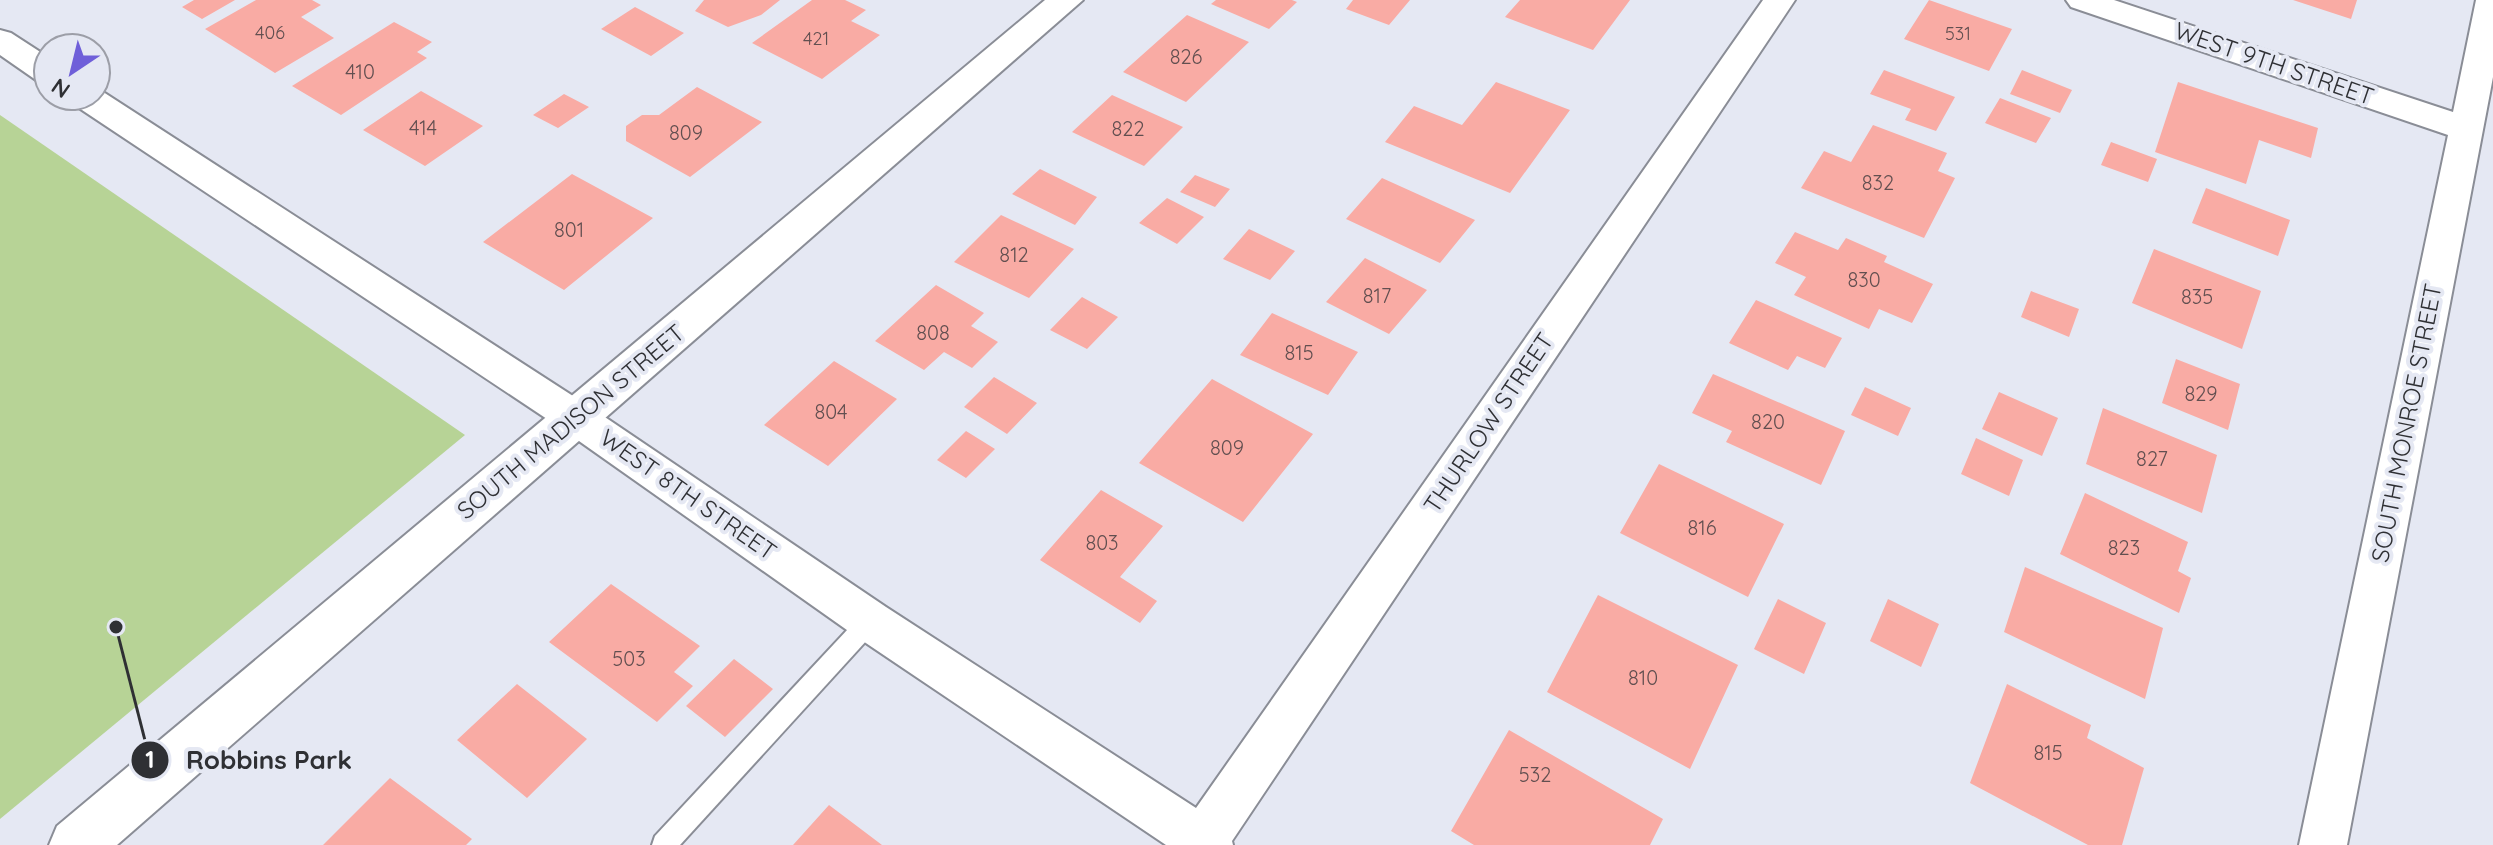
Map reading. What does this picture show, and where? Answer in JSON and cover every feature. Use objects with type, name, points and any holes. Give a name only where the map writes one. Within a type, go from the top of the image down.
[{"type":"street","name":"THURLOW STREET","points":[[1204,844],[1779,0]]},
{"type":"street","name":"WEST 9TH STREET","points":[[2082,0],[2466,129]]},
{"type":"street","name":"SOUTH MONROE STREET","points":[[2323,845],[2492,0]]},
{"type":"street","name":"SOUTH MADISON STREET","points":[[76,845],[1061,1]]},
{"type":"street","points":[[0,40],[32,61]]},
{"type":"street","name":"WEST 8TH STREET","points":[[109,112],[576,418],[870,621],[1204,844]]},
{"type":"lane","points":[[664,845],[870,621]]},
{"type":"green space","points":[[0,115],[465,435],[0,819]]},
{"type":"building","points":[[194,0],[235,0],[202,19],[182,7]]},
{"type":"building","points":[[256,0],[312,0],[321,5],[301,17],[334,38],[275,73],[205,29]]},
{"type":"building","points":[[704,0],[780,0],[761,15],[728,27],[695,11]]},
{"type":"building","points":[[812,0],[845,0],[866,10],[851,21],[880,35],[822,79],[752,43]]},
{"type":"building","points":[[1216,0],[1297,2],[1269,29],[1211,4]]},
{"type":"building","points":[[1353,0],[1410,0],[1389,25],[1346,9]]},
{"type":"building","points":[[1520,0],[1630,0],[1593,50],[1505,17]]},
{"type":"building","points":[[1929,0],[2012,29],[1989,71],[1904,39]]},
{"type":"building","points":[[2293,0],[2357,0],[2351,19]]},
{"type":"building","points":[[635,7],[684,33],[651,56],[601,29]]},
{"type":"building","points":[[1187,15],[1249,42],[1186,102],[1123,72]]},
{"type":"building","points":[[394,22],[432,42],[417,52],[427,58],[341,115],[292,86]]},
{"type":"building","points":[[1884,70],[1955,97],[1936,131],[1905,120],[1911,109],[1870,94]]},
{"type":"building","points":[[2022,70],[2072,90],[2060,113],[2010,94]]},
{"type":"building","points":[[1496,82],[1570,110],[1510,193],[1385,142],[1414,106],[1462,125]]},
{"type":"building","points":[[2178,82],[2318,128],[2311,158],[2259,140],[2246,184],[2155,152]]},
{"type":"building","points":[[697,87],[762,122],[690,177],[626,141],[626,126],[642,115],[659,115]]},
{"type":"building","points":[[421,91],[483,126],[425,166],[363,130]]},
{"type":"building","points":[[564,94],[589,107],[558,128],[533,115]]},
{"type":"building","points":[[1112,95],[1183,127],[1144,166],[1072,132]]},
{"type":"building","points":[[2000,98],[2051,118],[2036,143],[1985,123]]},
{"type":"building","points":[[1873,125],[1947,153],[1938,171],[1955,178],[1924,238],[1801,188],[1824,151],[1851,162]]},
{"type":"building","points":[[2111,142],[2157,159],[2148,182],[2101,165]]},
{"type":"building","points":[[1040,169],[1097,197],[1075,225],[1012,194]]},
{"type":"building","points":[[572,174],[653,218],[564,290],[483,242]]},
{"type":"building","points":[[1195,175],[1230,189],[1215,207],[1180,192]]},
{"type":"building","points":[[1382,178],[1475,220],[1440,263],[1346,219]]},
{"type":"building","points":[[2206,188],[2290,220],[2278,256],[2192,223]]},
{"type":"building","points":[[1167,198],[1204,217],[1177,244],[1139,223]]},
{"type":"building","points":[[1001,215],[1074,249],[1029,298],[954,262]]},
{"type":"building","points":[[1249,229],[1295,251],[1270,280],[1223,259]]},
{"type":"building","points":[[1795,232],[1838,250],[1846,238],[1887,256],[1884,262],[1933,284],[1912,323],[1879,309],[1869,329],[1794,295],[1806,277],[1775,263]]},
{"type":"building","points":[[2154,249],[2261,291],[2242,349],[2132,303]]},
{"type":"building","points":[[1365,258],[1427,290],[1389,334],[1326,302]]},
{"type":"building","points":[[936,285],[984,313],[971,326],[998,342],[972,368],[944,352],[924,370],[875,341]]},
{"type":"building","points":[[2031,291],[2079,309],[2069,337],[2021,317]]},
{"type":"building","points":[[1082,297],[1118,317],[1087,349],[1050,330]]},
{"type":"building","points":[[1756,300],[1842,338],[1825,368],[1797,356],[1788,370],[1729,343]]},
{"type":"building","points":[[1272,313],[1358,352],[1328,395],[1240,355]]},
{"type":"building","points":[[2176,359],[2240,384],[2228,430],[2162,403]]},
{"type":"building","points":[[834,361],[897,399],[828,466],[764,425]]},
{"type":"building","points":[[1713,374],[1845,431],[1821,485],[1726,442],[1732,431],[1692,413]]},
{"type":"building","points":[[994,377],[1037,403],[1007,434],[964,407]]},
{"type":"building","points":[[1212,379],[1313,434],[1243,522],[1139,463]]},
{"type":"building","points":[[1865,387],[1911,408],[1898,436],[1851,415]]},
{"type":"building","points":[[1999,392],[2058,418],[2042,456],[1982,429]]},
{"type":"building","points":[[2103,408],[2217,455],[2202,513],[2086,464]]},
{"type":"building","points":[[966,431],[995,449],[966,478],[937,460]]},
{"type":"building","points":[[1976,438],[2023,460],[2009,496],[1961,474]]},
{"type":"building","points":[[1659,464],[1784,524],[1748,597],[1620,533]]},
{"type":"building","points":[[1101,490],[1163,526],[1120,577],[1157,601],[1140,623],[1040,560]]},
{"type":"building","points":[[2085,493],[2188,542],[2178,571],[2191,578],[2179,613],[2060,554]]},
{"type":"building","points":[[2025,567],[2163,628],[2145,699],[2004,632]]},
{"type":"building","points":[[611,584],[700,646],[674,672],[693,686],[657,722],[549,642]]},
{"type":"building","points":[[1598,595],[1738,665],[1690,769],[1547,692]]},
{"type":"building","points":[[1778,599],[1826,623],[1804,674],[1754,649]]},
{"type":"building","points":[[1888,599],[1939,624],[1921,667],[1870,641]]},
{"type":"building","points":[[734,659],[773,689],[725,737],[686,706]]},
{"type":"building","points":[[517,684],[587,739],[527,798],[457,740]]},
{"type":"building","points":[[2007,684],[2091,725],[2087,738],[2144,768],[2122,845],[2088,845],[1970,783]]},
{"type":"building","points":[[1509,730],[1663,819],[1650,845],[1474,845],[1451,831]]},
{"type":"building","points":[[390,778],[472,839],[466,845],[323,845]]},
{"type":"building","points":[[829,805],[882,845],[793,845]]},
{"type":"place","name":"Robbins Park","points":[[116,627]]}]
